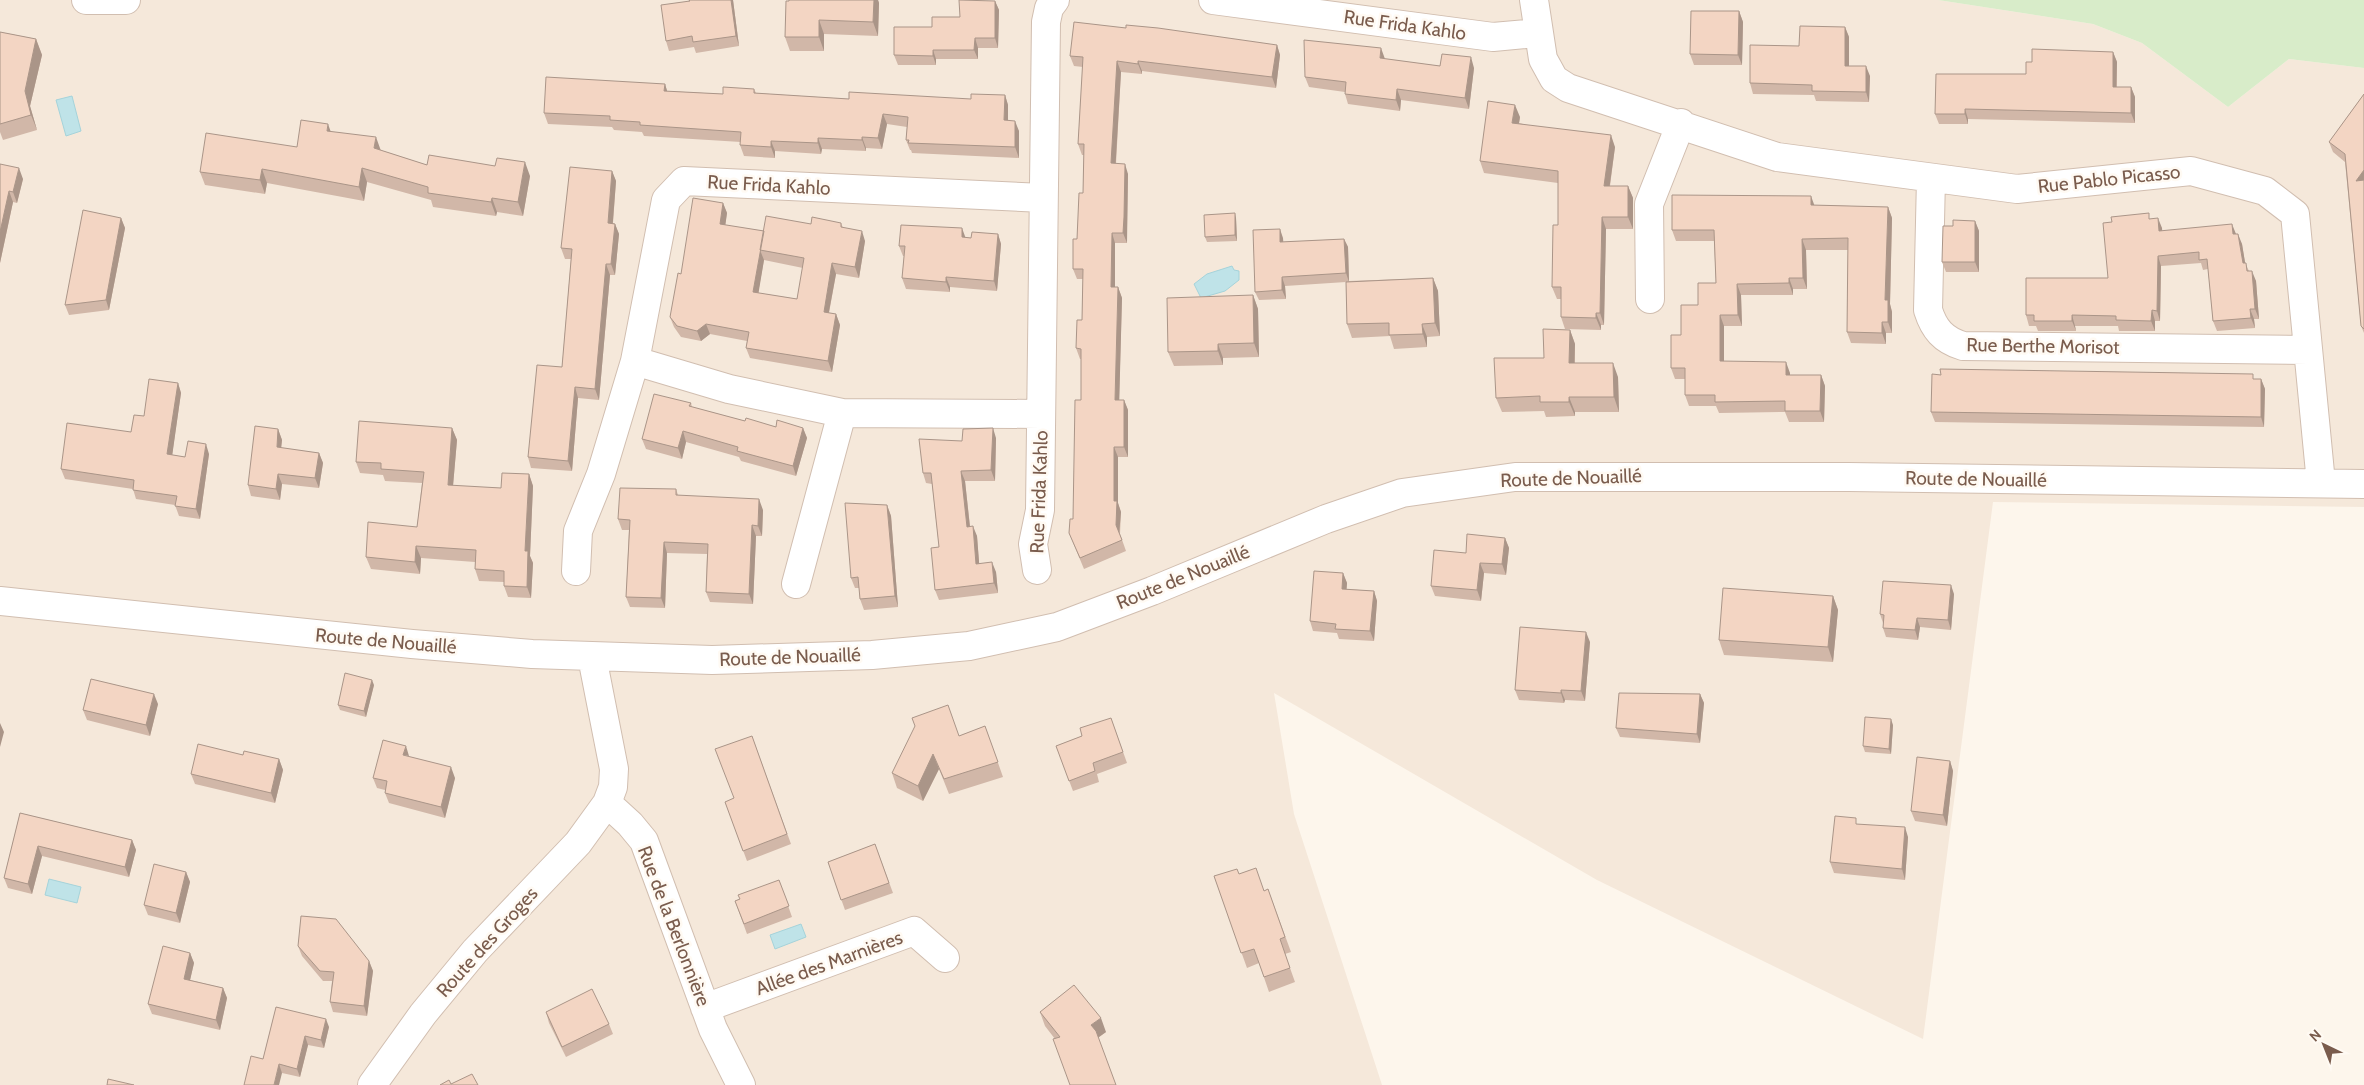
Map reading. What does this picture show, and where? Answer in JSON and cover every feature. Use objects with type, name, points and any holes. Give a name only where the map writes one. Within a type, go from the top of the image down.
[{"type":"street","points":[[86,0],[126,0]]},
{"type":"street","name":"Rue Frida Kahlo","points":[[1038,570],[1033,544],[1040,510],[1046,22],[1049,8],[1055,0]]},
{"type":"street","name":"Rue Frida Kahlo","points":[[1213,0],[1493,37],[1537,33]]},
{"type":"street","name":"Rue Pablo Picasso","points":[[1534,0],[1537,33],[1543,59],[1554,79],[1568,88],[1681,123],[1777,157],[2017,189],[2192,171],[2265,191],[2295,214],[2321,483]]},
{"type":"street","points":[[1650,299],[1649,204],[1681,123]]},
{"type":"street","name":"Rue Berthe Morisot","points":[[1930,178],[1928,310],[1932,323],[1950,342],[1963,346],[2308,350]]},
{"type":"street","name":"Rue Frida Kahlo","points":[[576,571],[578,531],[601,474],[635,361],[666,200],[684,181],[1043,198]]},
{"type":"street","name":"Rue Frida Kahlo","points":[[635,361],[729,389],[842,413],[1041,414]]},
{"type":"street","points":[[796,584],[842,413]]},
{"type":"street","name":"Route de Nouaillé","points":[[0,601],[412,644],[592,657],[712,660],[872,655],[969,646],[1057,627],[1152,591],[1326,519],[1402,493],[1515,477],[1839,476],[2364,484]]},
{"type":"street","points":[[592,657],[614,769],[613,787],[607,803]]},
{"type":"street","name":"Rue de la Berlonnière","points":[[607,803],[630,824],[644,841],[705,1008],[741,1085]]},
{"type":"street","name":"Route des Groges","points":[[372,1085],[423,1014],[469,958],[578,843],[607,803]]},
{"type":"street","name":"Allée des Marnières","points":[[705,1008],[914,931],[945,958]]},
{"type":"shaded area","points":[[0,0],[1938,0],[2093,24],[2142,43],[2228,107],[2289,59],[2364,68],[2364,507],[1993,502],[1923,1039],[1597,880],[1274,693],[1294,814],[1382,1085],[0,1085]]},
{"type":"green space","points":[[1938,0],[2364,0],[2364,68],[2289,59],[2228,107],[2142,43],[2093,24]]},
{"type":"water","points":[[72,96],[81,131],[66,136],[56,100]]},
{"type":"water","points":[[1232,266],[1234,270],[1239,271],[1239,280],[1225,291],[1201,298],[1194,284],[1207,274]]},
{"type":"water","points":[[49,879],[81,887],[77,903],[45,895]]},
{"type":"water","points":[[801,924],[806,937],[775,949],[770,935]]},
{"type":"building","points":[[689,0],[731,0],[736,36],[693,42],[692,36],[666,41],[661,5]]},
{"type":"building","points":[[874,0],[873,22],[819,20],[819,37],[785,37],[786,1]]},
{"type":"building","points":[[959,0],[995,1],[995,38],[975,38],[974,50],[933,50],[933,56],[894,55],[894,27],[932,27],[932,17],[960,17]]},
{"type":"building","points":[[1691,11],[1739,11],[1738,55],[1690,54]]},
{"type":"building","points":[[1074,22],[1126,28],[1126,25],[1158,28],[1277,45],[1272,77],[1138,61],[1138,64],[1117,61],[1111,163],[1125,164],[1124,217],[1123,233],[1112,233],[1111,287],[1118,287],[1115,400],[1124,400],[1124,447],[1114,447],[1114,501],[1117,501],[1116,525],[1122,540],[1080,558],[1069,533],[1070,519],[1073,519],[1075,400],[1081,400],[1081,349],[1076,348],[1077,320],[1082,320],[1083,269],[1073,269],[1073,239],[1077,239],[1079,193],[1083,193],[1084,144],[1078,144],[1083,57],[1070,56]]},
{"type":"building","points":[[1800,26],[1845,27],[1845,66],[1866,66],[1866,92],[1812,91],[1812,85],[1750,83],[1750,45],[1799,46]]},
{"type":"building","points":[[0,32],[36,39],[25,91],[31,115],[0,124]]},
{"type":"building","points":[[1304,40],[1381,48],[1380,58],[1440,66],[1442,54],[1471,57],[1465,98],[1397,89],[1396,100],[1345,94],[1346,82],[1305,77]]},
{"type":"building","points":[[2032,49],[2113,52],[2113,87],[2131,87],[2131,113],[1965,109],[1965,114],[1935,114],[1936,74],[2026,74],[2026,62],[2032,62]]},
{"type":"building","points":[[546,77],[665,84],[664,91],[723,94],[723,87],[754,89],[754,93],[849,99],[849,92],[971,99],[971,94],[1005,95],[1004,120],[1015,121],[1015,147],[908,143],[909,140],[906,140],[908,117],[883,114],[878,138],[862,137],[862,140],[818,138],[818,143],[771,141],[771,147],[740,145],[741,132],[640,125],[640,122],[610,120],[610,116],[544,113]]},
{"type":"building","points":[[2364,94],[2364,170],[2356,181],[2364,180],[2364,329],[2361,326],[2345,154],[2329,142]]},
{"type":"building","points":[[1488,101],[1515,105],[1512,123],[1611,135],[1604,186],[1628,186],[1628,217],[1602,217],[1600,313],[1596,313],[1596,318],[1561,317],[1561,287],[1552,287],[1553,225],[1558,225],[1558,171],[1480,161]]},
{"type":"building","points":[[301,120],[328,124],[327,131],[376,137],[374,148],[427,165],[429,155],[495,166],[497,158],[525,162],[518,202],[492,198],[491,202],[428,193],[428,187],[362,168],[359,187],[262,169],[260,180],[200,172],[206,133],[297,147]]},
{"type":"building","points":[[0,164],[19,168],[13,192],[9,191],[0,232]]},
{"type":"building","points":[[570,167],[612,171],[608,223],[615,224],[611,264],[606,264],[595,389],[575,387],[568,461],[528,457],[537,365],[562,367],[572,249],[561,248]]},
{"type":"building","points":[[1672,195],[1811,196],[1811,205],[1888,207],[1885,300],[1888,300],[1888,322],[1882,322],[1882,333],[1847,332],[1848,238],[1802,239],[1803,278],[1789,278],[1789,283],[1737,284],[1738,315],[1720,315],[1720,361],[1786,362],[1786,375],[1821,375],[1820,411],[1785,411],[1785,401],[1715,402],[1715,395],[1685,395],[1685,368],[1671,368],[1671,335],[1681,335],[1681,305],[1698,305],[1698,283],[1716,283],[1714,230],[1672,230]]},
{"type":"building","points":[[693,198],[723,203],[720,224],[763,231],[766,216],[811,224],[812,217],[841,223],[841,227],[862,231],[855,267],[832,263],[824,312],[836,314],[828,361],[746,348],[749,332],[706,324],[697,331],[677,326],[670,317],[678,273],[681,274]],"holes":[[[761,250],[804,258],[797,299],[753,292]]]},
{"type":"building","points":[[83,210],[121,218],[106,300],[65,305]]},
{"type":"building","points":[[1235,213],[1235,235],[1205,237],[1204,215]]},
{"type":"building","points":[[2149,213],[2149,219],[2158,218],[2159,231],[2232,224],[2233,234],[2238,234],[2243,263],[2246,263],[2247,271],[2252,271],[2255,309],[2250,309],[2251,318],[2213,321],[2207,259],[2199,260],[2199,252],[2158,256],[2157,311],[2152,310],[2151,321],[2116,320],[2116,316],[2072,315],[2072,321],[2034,321],[2034,315],[2026,315],[2026,278],[2108,278],[2103,223],[2112,222],[2111,217]]},
{"type":"building","points":[[1953,220],[1975,221],[1975,262],[1942,262],[1943,226],[1953,226]]},
{"type":"building","points":[[901,225],[962,228],[962,237],[971,238],[972,232],[998,234],[994,281],[946,277],[946,282],[902,278],[905,246],[899,246]]},
{"type":"building","points":[[1280,229],[1280,242],[1344,239],[1346,273],[1282,277],[1282,290],[1255,292],[1253,230]]},
{"type":"building","points":[[1433,278],[1435,323],[1422,324],[1423,334],[1389,335],[1389,323],[1347,324],[1346,282]]},
{"type":"building","points":[[1253,295],[1254,343],[1218,344],[1218,351],[1168,352],[1167,298]]},
{"type":"building","points":[[1543,329],[1570,330],[1569,363],[1613,363],[1614,397],[1569,397],[1569,402],[1540,402],[1540,396],[1496,398],[1494,358],[1544,358]]},
{"type":"building","points":[[1940,369],[2253,374],[2253,379],[2261,379],[2261,417],[1931,412],[1932,374],[1941,375]]},
{"type":"building","points":[[149,379],[178,383],[167,454],[185,457],[188,441],[206,444],[196,509],[175,506],[177,496],[133,490],[134,480],[61,469],[67,423],[131,432],[134,415],[144,416]]},
{"type":"building","points":[[654,394],[691,403],[689,406],[745,421],[746,418],[776,427],[777,420],[803,428],[793,466],[737,451],[738,447],[683,431],[678,448],[642,439]]},
{"type":"building","points":[[359,421],[452,428],[448,485],[501,488],[502,473],[529,474],[525,551],[528,551],[527,587],[504,586],[504,571],[475,569],[476,550],[416,546],[415,562],[366,557],[368,522],[417,527],[424,472],[381,469],[381,463],[356,462]]},
{"type":"building","points":[[255,426],[278,429],[277,447],[319,453],[315,478],[278,474],[276,489],[248,485]]},
{"type":"building","points":[[993,428],[991,470],[961,471],[967,527],[973,526],[976,564],[992,562],[994,583],[935,590],[931,548],[939,547],[931,473],[923,473],[919,439],[962,441],[963,429]]},
{"type":"building","points":[[620,488],[676,489],[676,495],[759,499],[758,526],[752,525],[749,594],[706,592],[708,544],[664,542],[661,598],[626,597],[630,520],[618,519]]},
{"type":"building","points":[[845,503],[887,505],[895,596],[860,599],[858,577],[851,578]]},
{"type":"building","points":[[1467,534],[1505,538],[1502,564],[1480,563],[1477,590],[1431,586],[1434,550],[1466,553]]},
{"type":"building","points":[[1314,571],[1343,573],[1342,589],[1374,591],[1370,631],[1335,629],[1336,624],[1310,621]]},
{"type":"building","points":[[1883,581],[1951,585],[1948,620],[1917,618],[1915,630],[1883,628],[1884,615],[1880,614]]},
{"type":"building","points":[[1723,588],[1833,596],[1828,647],[1719,640]]},
{"type":"building","points":[[1520,627],[1586,632],[1581,691],[1561,690],[1561,693],[1515,690]]},
{"type":"building","points":[[345,673],[372,680],[364,711],[338,705]]},
{"type":"building","points":[[91,679],[154,694],[146,725],[83,710]]},
{"type":"building","points":[[1619,693],[1700,694],[1697,734],[1616,728]]},
{"type":"building","points":[[948,705],[959,736],[985,726],[998,762],[944,779],[933,754],[918,786],[892,773],[915,726],[912,718]]},
{"type":"building","points":[[1865,717],[1891,719],[1889,749],[1863,746]]},
{"type":"building","points":[[1111,718],[1123,752],[1093,763],[1095,771],[1069,781],[1056,746],[1082,736],[1080,728]]},
{"type":"building","points":[[752,736],[787,834],[743,851],[725,802],[734,798],[715,749]]},
{"type":"building","points":[[383,740],[406,746],[403,755],[451,767],[441,807],[385,793],[387,781],[373,778]]},
{"type":"building","points":[[198,744],[243,755],[244,751],[279,759],[271,793],[191,774]]},
{"type":"building","points":[[1917,757],[1950,761],[1943,815],[1911,811]]},
{"type":"building","points":[[20,813],[132,840],[125,867],[38,846],[28,884],[4,878]]},
{"type":"building","points":[[1835,816],[1856,818],[1856,824],[1905,827],[1902,869],[1830,862]]},
{"type":"building","points":[[875,844],[889,883],[841,900],[828,862]]},
{"type":"building","points":[[154,864],[186,872],[176,913],[144,905]]},
{"type":"building","points":[[1256,868],[1264,891],[1268,889],[1285,937],[1280,939],[1290,968],[1264,977],[1254,949],[1241,953],[1214,876],[1237,869],[1239,874]]},
{"type":"building","points":[[779,880],[789,906],[744,924],[735,901],[740,899],[738,895]]},
{"type":"building","points":[[301,916],[336,919],[369,961],[364,1006],[330,1002],[334,972],[320,971],[298,946]]},
{"type":"building","points":[[163,946],[190,953],[184,979],[223,988],[216,1020],[148,1004]]},
{"type":"building","points":[[1074,985],[1101,1018],[1091,1025],[1096,1031],[1116,1085],[1070,1085],[1053,1039],[1060,1037],[1040,1012]]},
{"type":"building","points":[[592,989],[609,1024],[562,1047],[546,1012]]},
{"type":"building","points":[[276,1007],[326,1019],[321,1040],[305,1036],[297,1069],[279,1064],[274,1085],[244,1085],[251,1056],[263,1059]]},
{"type":"building","points":[[472,1074],[478,1085],[440,1085],[449,1080],[451,1084]]},
{"type":"building","points":[[108,1079],[134,1085],[107,1085]]}]
